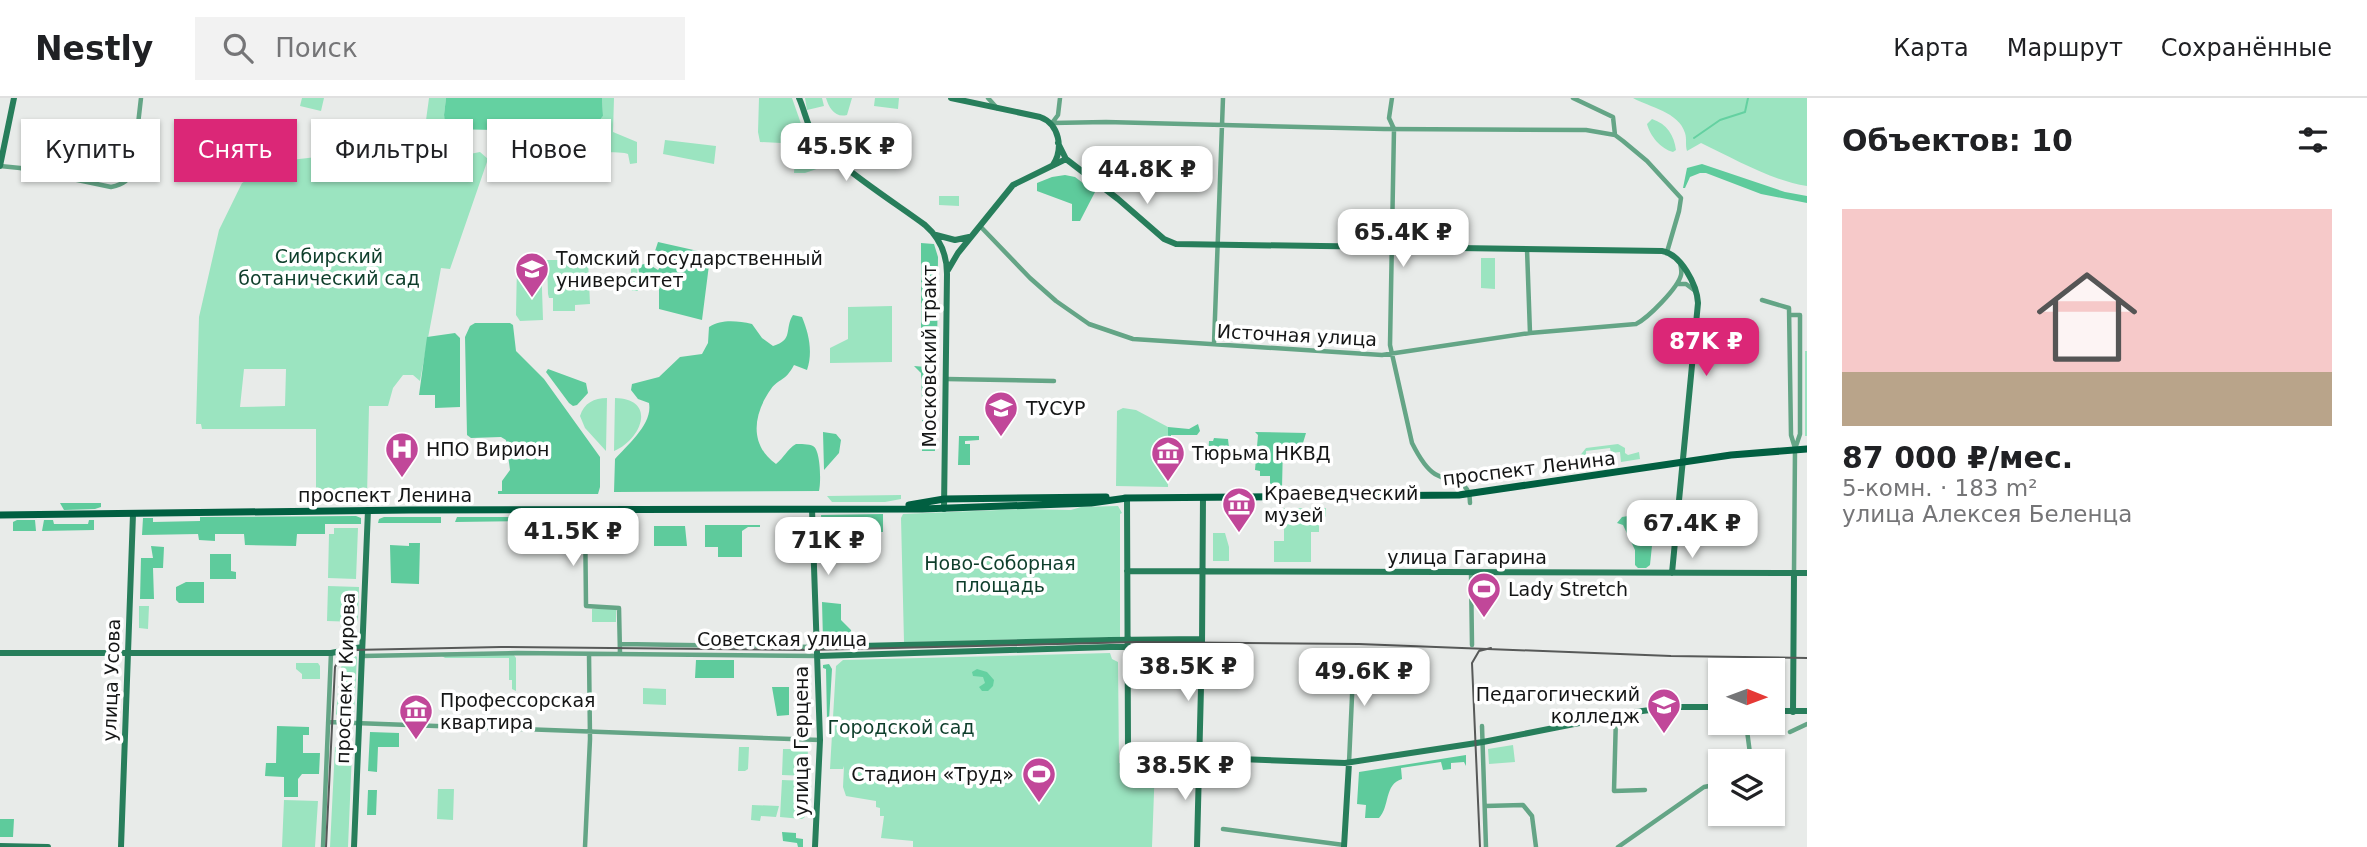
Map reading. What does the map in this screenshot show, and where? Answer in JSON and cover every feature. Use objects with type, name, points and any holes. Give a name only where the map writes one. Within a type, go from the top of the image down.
[{"type":"main road","points":[[0,166],[14,98]]},
{"type":"main road","points":[[951,98],[1040,117],[1052,123],[1066,159],[1167,241],[1216,245],[1667,252],[1680,262],[1698,296],[1672,573]]},
{"type":"main road","name":"Московский тракт","points":[[800,99],[811,130],[827,150],[936,235],[944,251],[947,274],[944,509]]},
{"type":"main road","points":[[1050,167],[1058,157],[1058,143]]},
{"type":"main road","points":[[947,274],[968,238],[1013,185],[1066,159]]},
{"type":"main road","points":[[1050,167],[1065,166],[1077,169]]},
{"type":"main road","points":[[936,235],[949,239],[968,238]]},
{"type":"main road","points":[[958,253],[949,255],[944,251],[968,238]]},
{"type":"main road","name":"проспект Ленина","points":[[896,508],[944,499],[1470,499],[1684,462],[1807,449]]},
{"type":"main road","points":[[1197,847],[1203,497]]},
{"type":"main road","points":[[1127,498],[1128,745],[1132,754],[1200,759],[1349,762],[1483,743],[1672,707],[1708,707]]},
{"type":"main road","name":"проспект Ленина","points":[[0,515],[368,510],[944,509],[1091,503],[1127,498]]},
{"type":"main road","name":"улица Герцена","points":[[812,509],[820,740],[815,847]]},
{"type":"main road","name":"проспект Кирова","points":[[354,847],[368,510]]},
{"type":"main road","name":"улица Усова","points":[[121,847],[133,514]]},
{"type":"main road","name":"улица Гагарина","points":[[1127,571],[1807,573]]},
{"type":"main road","points":[[1793,712],[1794,573]]},
{"type":"main road","name":"Советская улица","points":[[818,656],[1128,643]]},
{"type":"main road","name":"Советская улица","points":[[817,647],[1202,643]]},
{"type":"main road","name":"Советская улица","points":[[0,653],[362,652]]},
{"type":"main road","points":[[1785,712],[1807,711]]},
{"type":"main road","points":[[1344,846],[1349,762]]},
{"type":"main road","points":[[0,846],[48,847]]},
{"type":"street","points":[[0,166],[111,187],[123,184],[130,178],[133,168],[141,100],[132,98]]},
{"type":"street","points":[[988,98],[998,109]]},
{"type":"street","points":[[1052,123],[1058,115],[1060,98]]},
{"type":"street","points":[[1214,344],[1223,98]]},
{"type":"street","points":[[1392,98],[1389,118],[1394,129],[1390,247],[1392,354],[1412,443],[1434,474],[1464,485],[1470,499]]},
{"type":"street","points":[[1573,98],[1613,117],[1615,135]]},
{"type":"street","points":[[1052,123],[1586,130],[1615,135],[1647,161],[1681,198],[1667,252]]},
{"type":"street","name":"Источная улица","points":[[979,226],[1056,301],[1089,324],[1133,339],[1392,354],[1530,333],[1636,324],[1646,317],[1676,284]]},
{"type":"street","points":[[1527,249],[1530,333]]},
{"type":"street","points":[[1680,262],[1681,275],[1676,284],[1686,284],[1695,290]]},
{"type":"street","points":[[1762,300],[1784,305],[1790,315],[1791,435],[1795,449],[1794,573]]},
{"type":"street","points":[[1790,315],[1800,315],[1800,435],[1795,449]]},
{"type":"street","points":[[946,379],[1054,382]]},
{"type":"street","points":[[585,510],[586,606],[619,608],[620,654]]},
{"type":"street","points":[[1471,573],[1472,645]]},
{"type":"street","name":"Советская улица","points":[[620,644],[817,647]]},
{"type":"street","name":"Советская улица","points":[[362,652],[818,656]]},
{"type":"street","points":[[1349,762],[1354,652]]},
{"type":"street","points":[[323,847],[331,653]]},
{"type":"street","points":[[585,847],[589,654]]},
{"type":"street","points":[[1616,716],[1614,791],[1645,790]]},
{"type":"street","points":[[328,722],[820,740]]},
{"type":"street","points":[[1790,732],[1807,724]]},
{"type":"street","points":[[1482,726],[1486,847]]},
{"type":"street","points":[[1618,847],[1674,806],[1708,786]]},
{"type":"street","points":[[1485,806],[1523,805],[1532,816],[1536,847]]},
{"type":"street","points":[[1223,829],[1344,846]]},
{"type":"green space","points":[[302,98],[324,98],[321,111],[300,106]]},
{"type":"green space","points":[[429,98],[446,98],[446,119],[427,119]]},
{"type":"green space","points":[[602,98],[614,98],[613,132],[637,142],[637,163],[630,164],[628,154],[611,152],[611,119],[601,119],[603,116]]},
{"type":"green space","points":[[759,98],[792,98],[806,138],[834,163],[805,173],[794,173],[795,156],[791,155],[791,148],[781,143],[760,142]]},
{"type":"green space","points":[[805,98],[822,98],[824,106],[807,110]]},
{"type":"green space","points":[[826,98],[852,98],[847,115],[839,115],[833,111]]},
{"type":"green space","points":[[875,98],[899,98],[898,109],[874,106]]},
{"type":"green space","points":[[1633,98],[1807,98],[1807,186],[1766,174],[1701,143],[1687,151],[1685,133],[1677,120]]},
{"type":"green space","points":[[1652,119],[1669,131],[1676,150],[1673,152],[1664,148],[1653,137],[1647,124]]},
{"type":"green space","points":[[665,140],[716,146],[714,164],[663,154]]},
{"type":"green space","name":"Сибирский ботанический сад","points":[[480,152],[487,158],[450,269],[441,268],[420,381],[413,375],[403,375],[393,388],[388,406],[369,406],[367,497],[316,496],[316,429],[202,429],[201,424],[196,424],[199,317],[219,230],[242,183],[297,182],[297,159],[311,158],[311,182],[473,182],[473,153]],"holes":[[[244,369],[286,369],[285,406],[240,407]]]},
{"type":"green space","points":[[939,196],[959,196],[959,206],[939,205]]},
{"type":"green space","points":[[1481,258],[1495,258],[1495,289],[1481,288]]},
{"type":"green space","points":[[541,259],[543,320],[520,321],[516,315],[517,264],[521,261]]},
{"type":"green space","points":[[631,259],[637,259],[638,291],[632,291],[631,288]]},
{"type":"green space","points":[[547,260],[588,260],[590,304],[575,305],[575,311],[553,311],[553,298],[549,298],[548,294]]},
{"type":"green space","points":[[892,306],[892,362],[830,363],[830,348],[848,339],[848,307]]},
{"type":"green space","points":[[1807,351],[1807,436],[1805,436]]},
{"type":"green space","points":[[607,398],[606,451],[585,428],[580,416],[590,402]]},
{"type":"green space","points":[[615,398],[637,405],[641,412],[641,421],[632,438],[614,451]]},
{"type":"green space","points":[[1123,408],[1136,410],[1168,427],[1168,487],[1116,486],[1117,411]]},
{"type":"green space","points":[[1618,444],[1625,448],[1628,455],[1639,452],[1640,459],[1621,462],[1620,452],[1611,453],[1610,448],[1586,451],[1586,457],[1578,458],[1586,448]]},
{"type":"green space","points":[[901,495],[901,499],[885,502],[832,502],[827,496]]},
{"type":"green space","name":"Ново-Соборная площадь","points":[[1118,506],[1122,513],[1120,637],[904,642],[903,514],[1023,509],[1071,510],[1081,507]]},
{"type":"green space","points":[[1284,508],[1326,508],[1326,516],[1319,524],[1319,532],[1311,532],[1311,562],[1274,562],[1274,541],[1284,541]]},
{"type":"green space","points":[[334,528],[358,528],[356,579],[328,578],[329,534],[334,534]]},
{"type":"green space","points":[[1213,533],[1225,533],[1229,561],[1213,561]]},
{"type":"green space","points":[[328,586],[359,587],[358,622],[327,621]]},
{"type":"green space","points":[[139,606],[149,606],[148,629],[139,628]]},
{"type":"green space","points":[[592,609],[616,609],[616,622],[592,622]]},
{"type":"green space","name":"Городской сад","points":[[1110,653],[1112,659],[1118,662],[1119,763],[1155,765],[1152,847],[913,847],[913,841],[881,838],[884,816],[880,816],[876,801],[846,796],[843,787],[844,766],[843,769],[830,769],[836,666],[843,660]]},
{"type":"green space","points":[[354,655],[357,657],[354,715],[351,718],[339,718],[336,714],[340,670],[345,658]]},
{"type":"green space","points":[[514,655],[516,691],[512,689],[512,680],[509,680],[509,658],[442,656]]},
{"type":"green space","points":[[296,663],[318,663],[320,679],[302,679],[302,674],[296,669]]},
{"type":"green space","points":[[643,688],[666,689],[666,705],[643,704]]},
{"type":"green space","points":[[1513,745],[1515,762],[1489,764],[1488,749]]},
{"type":"green space","points":[[335,747],[351,748],[352,752],[348,847],[330,847]]},
{"type":"green space","points":[[739,747],[749,747],[748,769],[745,771],[738,771]]},
{"type":"green space","points":[[783,749],[808,749],[807,776],[782,775]]},
{"type":"green space","points":[[782,780],[807,781],[805,817],[802,819],[780,817]]},
{"type":"green space","points":[[438,789],[454,789],[453,820],[437,819]]},
{"type":"green space","points":[[284,800],[318,801],[315,847],[282,847]]},
{"type":"green space","points":[[752,805],[779,806],[776,817],[761,816],[760,821],[751,820]]},
{"type":"shaded area","points":[[446,98],[602,98],[603,116],[601,119],[487,119],[487,130],[473,130],[473,119],[445,119]]},
{"type":"shaded area","points":[[1702,164],[1785,192],[1807,196],[1807,203],[1761,194],[1706,173],[1690,177],[1683,188],[1687,168]]},
{"type":"shaded area","points":[[1065,175],[1075,177],[1095,192],[1080,221],[1072,221],[1072,204],[1037,191],[1037,183]]},
{"type":"shaded area","points":[[658,242],[698,251],[695,262],[709,265],[702,320],[659,309],[659,280],[649,279],[647,284],[641,285],[638,266],[647,263],[658,270],[664,262],[654,254]]},
{"type":"shaded area","points":[[921,243],[934,244],[938,257],[937,362],[932,362],[927,341],[921,337]]},
{"type":"shaded area","points":[[793,315],[802,317],[807,330],[809,363],[807,370],[794,365],[771,389],[760,409],[758,439],[761,448],[776,464],[796,444],[813,446],[819,460],[819,491],[614,492],[615,459],[638,434],[649,411],[649,403],[638,399],[631,390],[632,384],[659,377],[680,357],[702,354],[708,343],[709,327],[714,324],[730,321],[752,324],[762,338],[773,346],[784,341]]},
{"type":"shaded area","points":[[475,323],[513,325],[516,351],[544,379],[600,457],[598,494],[498,494],[498,491],[502,491],[502,481],[510,470],[506,440],[501,437],[471,438],[467,435],[465,337],[470,326]]},
{"type":"shaded area","points":[[455,333],[460,338],[460,407],[435,408],[435,395],[419,395],[427,337]]},
{"type":"shaded area","points":[[914,366],[926,367],[936,372],[936,401],[922,401],[921,373]]},
{"type":"shaded area","points":[[548,369],[586,383],[588,393],[573,406],[546,372]]},
{"type":"shaded area","points":[[922,420],[936,420],[935,451],[922,451]]},
{"type":"shaded area","points":[[1198,424],[1200,431],[1197,435],[1171,435],[1176,449],[1176,463],[1168,463],[1168,427],[1189,429]]},
{"type":"shaded area","points":[[823,432],[836,434],[841,440],[839,453],[824,470]]},
{"type":"shaded area","points":[[1255,432],[1306,433],[1303,443],[1283,445],[1282,488],[1270,487],[1270,476],[1260,476],[1260,471],[1255,470],[1258,435]]},
{"type":"shaded area","points":[[959,436],[979,436],[979,440],[965,441],[965,444],[970,444],[970,465],[958,465]]},
{"type":"shaded area","points":[[1214,438],[1228,439],[1230,457],[1208,455],[1209,441]]},
{"type":"shaded area","points":[[60,503],[101,503],[101,507],[64,510]]},
{"type":"shaded area","points":[[1653,505],[1656,507],[1650,565],[1638,568],[1635,565],[1635,550],[1623,525],[1617,523],[1622,517],[1647,513]]},
{"type":"shaded area","points":[[883,514],[883,532],[822,533],[821,515]]},
{"type":"shaded area","points":[[200,517],[361,518],[361,524],[325,524],[325,534],[297,534],[296,546],[245,545],[244,534],[215,534],[215,541],[199,540],[198,534],[142,535],[143,518],[153,518],[153,522],[200,521]]},
{"type":"shaded area","points":[[441,517],[441,523],[378,523],[379,519]]},
{"type":"shaded area","points":[[457,517],[514,517],[518,521],[455,522]]},
{"type":"shaded area","points":[[531,518],[581,518],[582,530],[534,532],[529,526]]},
{"type":"shaded area","points":[[35,520],[36,531],[13,531],[13,522]]},
{"type":"shaded area","points":[[44,520],[53,520],[54,524],[88,524],[89,520],[94,520],[94,530],[42,531]]},
{"type":"shaded area","points":[[705,525],[760,527],[748,527],[742,531],[742,557],[718,557],[718,547],[705,547]]},
{"type":"shaded area","points":[[654,526],[685,526],[687,546],[654,546]]},
{"type":"shaded area","points":[[409,543],[420,543],[419,584],[391,583],[390,545],[409,546]]},
{"type":"shaded area","points":[[151,546],[164,547],[163,568],[153,568],[154,599],[140,599],[141,558],[153,558]]},
{"type":"shaded area","points":[[210,554],[231,554],[231,571],[236,572],[236,579],[210,579]]},
{"type":"shaded area","points":[[186,582],[204,582],[204,603],[179,603],[176,600],[176,587]]},
{"type":"shaded area","points":[[822,602],[841,604],[841,620],[851,630],[852,640],[823,640]]},
{"type":"shaded area","points":[[696,660],[734,660],[734,678],[695,678]]},
{"type":"shaded area","points":[[829,664],[832,669],[827,720],[826,669],[823,665]]},
{"type":"shaded area","points":[[977,669],[987,672],[994,680],[988,691],[982,691],[979,687],[985,683],[983,677],[973,676],[972,672]]},
{"type":"shaded area","points":[[772,687],[789,687],[789,715],[777,716]]},
{"type":"shaded area","points":[[277,726],[309,727],[309,735],[303,735],[303,753],[320,753],[319,774],[302,774],[298,779],[298,797],[284,797],[284,777],[265,776],[266,763],[276,763]]},
{"type":"shaded area","points":[[370,732],[399,733],[399,747],[378,747],[377,772],[368,771]]},
{"type":"shaded area","points":[[1466,755],[1466,766],[1464,762],[1451,763],[1451,769],[1443,770],[1441,762],[1401,768],[1402,779],[1392,786],[1379,818],[1365,818],[1366,805],[1357,804],[1359,772]]},
{"type":"shaded area","points":[[368,790],[377,790],[376,815],[367,815]]},
{"type":"shaded area","points":[[0,819],[14,819],[13,837],[0,837]]},
{"type":"shaded area","points":[[782,832],[796,833],[796,838],[803,839],[803,847],[798,847],[797,843],[783,841]]},
{"type":"waterway","points":[[1694,138],[1720,120],[1745,112],[1748,98]]},
{"type":"tram line","points":[[326,847],[335,667],[342,654],[352,650],[501,647],[809,650],[1137,642],[1359,644],[1671,656],[1807,658]]},
{"type":"tram line","points":[[1480,847],[1472,663],[1479,651],[1491,648]]},
{"type":"place","name":"Томский государственный университет","points":[[532,299]]},
{"type":"place","name":"ТУСУР","points":[[1001,438]]},
{"type":"place","name":"НПО Вирион","points":[[402,479]]},
{"type":"place","name":"Тюрьма НКВД","points":[[1168,483]]},
{"type":"place","name":"Краеведческий музей","points":[[1239,534]]},
{"type":"place","name":"Lady Stretch","points":[[1484,619]]},
{"type":"place","name":"Педагогический колледж","points":[[1664,735]]},
{"type":"place","name":"Профессорская квартира","points":[[416,741]]},
{"type":"place","name":"Стадион «Труд»","points":[[1039,804]]}]
